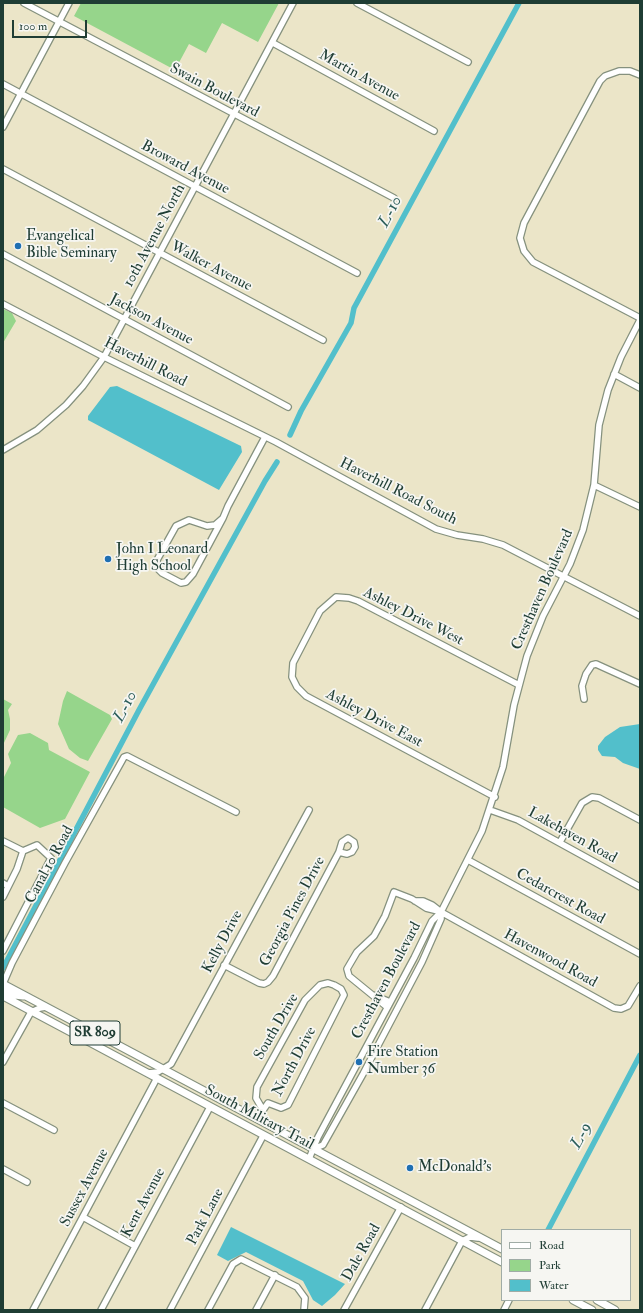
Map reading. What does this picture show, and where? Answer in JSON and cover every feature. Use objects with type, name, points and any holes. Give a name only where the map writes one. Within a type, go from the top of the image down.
[{"type":"main road","name":"South Military Trail","points":[[3,984],[49,1007],[164,1070],[501,1248]]},
{"type":"main road","points":[[3,989],[15,996],[25,995]]},
{"type":"main road","name":"South Military Trail","points":[[3,996],[263,1136],[401,1207],[501,1261]]},
{"type":"main road","points":[[174,1087],[176,1084],[187,1082]]},
{"type":"main road","points":[[450,1233],[466,1229]]},
{"type":"main road","points":[[578,1301],[592,1310]]},
{"type":"main road","points":[[599,1301],[615,1310]]},
{"type":"street","name":"Swain Boulevard","points":[[24,3],[394,198]]},
{"type":"street","points":[[3,127],[69,3]]},
{"type":"street","name":"10th Avenue North","points":[[3,450],[37,430],[66,406],[104,357],[294,3]]},
{"type":"street","points":[[357,3],[468,62]]},
{"type":"street","name":"Martin Avenue","points":[[273,43],[434,131]]},
{"type":"street","points":[[640,76],[622,70],[612,72],[602,78],[524,223],[520,238],[524,251],[533,262],[640,319]]},
{"type":"street","name":"Broward Avenue","points":[[3,84],[356,273]]},
{"type":"street","name":"Walker Avenue","points":[[3,169],[322,340]]},
{"type":"street","name":"Jackson Avenue","points":[[3,254],[288,407]]},
{"type":"street","name":"Haverhill Road","points":[[3,304],[104,357],[276,442]]},
{"type":"street","name":"Cresthaven Boulevard","points":[[309,1159],[318,1137],[432,921],[441,912],[468,860],[490,810],[503,767],[519,685],[535,635],[564,576],[583,530],[594,485],[600,425],[614,374],[640,319]]},
{"type":"street","points":[[614,374],[640,388]]},
{"type":"street","points":[[223,518],[215,525],[207,526],[189,520],[176,526],[157,560],[157,568],[162,573],[181,583],[186,582],[193,574],[223,518],[228,506],[265,437]]},
{"type":"street","name":"Haverhill Road South","points":[[276,442],[436,529],[503,545],[640,616]]},
{"type":"street","points":[[594,485],[640,507]]},
{"type":"street","name":"Ashley Drive West","points":[[308,632],[324,606],[336,597],[349,598],[358,601],[519,685]]},
{"type":"street","name":"Ashley Drive East","points":[[308,632],[293,663],[292,677],[297,687],[306,696],[495,797]]},
{"type":"street","points":[[584,699],[582,686],[586,674],[592,665],[602,665],[640,684]]},
{"type":"street","name":"Canal 10 Road","points":[[3,984],[12,963],[121,759],[127,756],[236,812]]},
{"type":"street","points":[[560,842],[582,803],[592,797],[600,798],[640,820]]},
{"type":"street","name":"Kelly Drive","points":[[164,1070],[171,1064],[308,810]]},
{"type":"street","name":"Lakehaven Road","points":[[490,810],[518,820],[640,887]]},
{"type":"street","points":[[3,841],[23,851]]},
{"type":"street","points":[[3,897],[6,885],[23,851],[37,845],[51,858],[49,865],[5,942],[3,951]]},
{"type":"street","name":"Georgia Pines Drive","points":[[224,965],[259,983],[264,984],[268,982],[273,976],[339,852]]},
{"type":"street","name":"Cedarcrest Road","points":[[468,860],[640,954]]},
{"type":"street","points":[[389,1005],[377,995],[371,995],[349,976],[347,969],[357,952],[374,936],[385,916],[394,892],[415,901],[423,901],[432,905],[441,912]]},
{"type":"street","name":"Cresthaven Boulevard","points":[[314,1149],[322,1145],[363,1074],[425,955],[441,919],[441,912]]},
{"type":"street","name":"Havenwood Road","points":[[441,912],[614,1008],[621,1009],[628,1006],[640,986]]},
{"type":"street","name":"South Drive","points":[[262,1110],[256,1101],[257,1087],[305,1000],[320,986],[328,983],[341,989],[344,995]]},
{"type":"street","name":"North Drive","points":[[257,1119],[268,1103],[282,1108],[288,1105],[344,995]]},
{"type":"street","points":[[3,1062],[31,1012],[40,1008],[49,1007]]},
{"type":"street","points":[[148,1073],[164,1070]]},
{"type":"street","name":"Sussex Avenue","points":[[33,1310],[157,1078]]},
{"type":"street","points":[[3,1103],[54,1130]]},
{"type":"street","name":"Kent Avenue","points":[[101,1310],[134,1246],[210,1107]]},
{"type":"street","name":"Park Lane","points":[[170,1310],[263,1136]]},
{"type":"street","points":[[3,1169],[27,1182]]},
{"type":"street","name":"Dale Road","points":[[344,1310],[401,1207]]},
{"type":"street","points":[[83,1217],[134,1246]]},
{"type":"street","points":[[425,1310],[462,1241],[470,1237],[482,1238]]},
{"type":"street","points":[[208,1310],[233,1264],[238,1259],[245,1259],[300,1289],[305,1298],[304,1310]]},
{"type":"street","points":[[256,1310],[275,1275]]},
{"type":"street","points":[[504,1310],[508,1301]]},
{"type":"green space","points":[[81,3],[279,3],[258,42],[222,23],[206,53],[189,44],[175,70],[74,16]]},
{"type":"green space","points":[[3,309],[12,313],[16,321],[3,343]]},
{"type":"green space","points":[[67,691],[110,715],[112,719],[88,761],[80,758],[69,749],[58,724],[63,701]]},
{"type":"green space","points":[[3,699],[12,704],[8,710],[10,730],[3,745]]},
{"type":"green space","points":[[30,733],[48,743],[49,750],[90,772],[65,819],[40,828],[3,807],[3,779],[11,763],[8,754],[18,735]]},
{"type":"water","points":[[117,386],[241,446],[242,452],[219,490],[88,420],[88,416],[110,387]]},
{"type":"water","points":[[640,724],[640,769],[623,763],[615,757],[602,756],[598,750],[598,746],[605,737],[620,727]]},
{"type":"water","points":[[231,1227],[345,1284],[322,1306],[313,1300],[303,1281],[246,1252],[228,1261],[217,1255]]},
{"type":"waterway","name":"L-10","points":[[290,435],[301,411],[351,323],[354,308],[519,3]]},
{"type":"waterway","name":"L-10","points":[[3,968],[139,710],[265,481],[277,462]]},
{"type":"waterway","name":"L-9","points":[[549,1229],[640,1055]]},
{"type":"place","name":"Evangelical Bible Seminary","points":[[18,246]]},
{"type":"place","name":"John I Leonard High School","points":[[108,559]]},
{"type":"place","name":"Fire Station Number 36","points":[[359,1062]]},
{"type":"place","name":"McDonald's","points":[[410,1168]]}]
